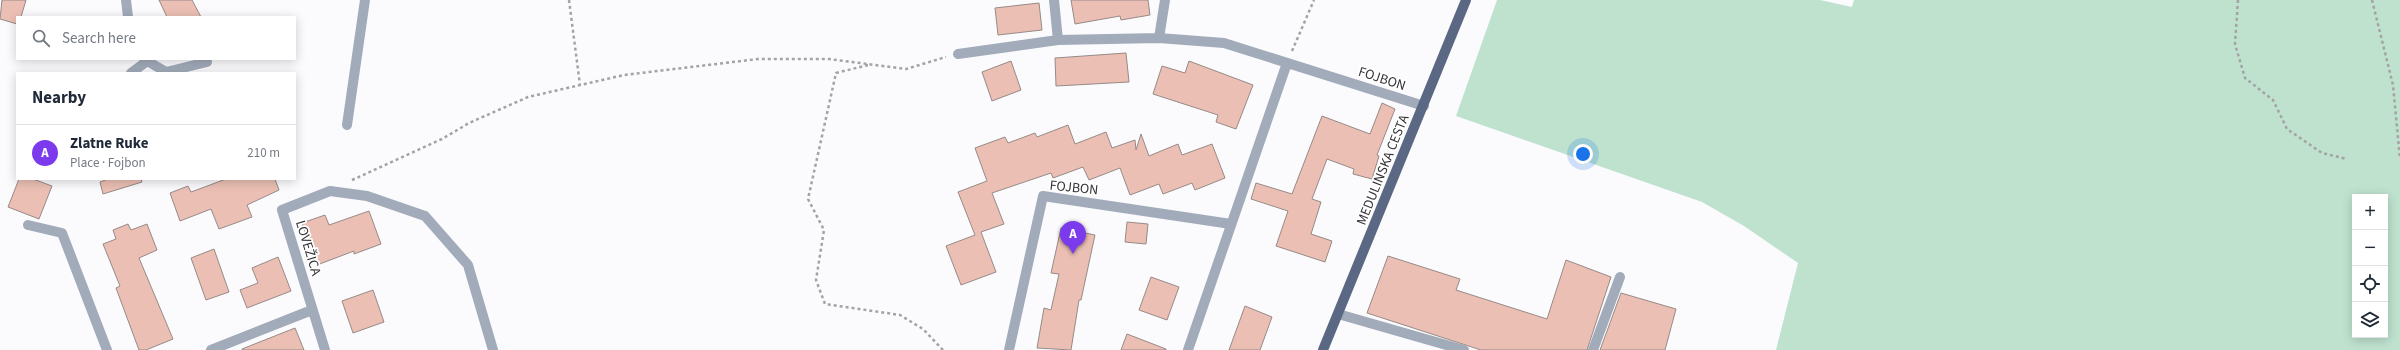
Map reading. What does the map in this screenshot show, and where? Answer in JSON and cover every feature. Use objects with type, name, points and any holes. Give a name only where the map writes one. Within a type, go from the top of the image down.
[{"type":"main road","name":"MEDULINSKA CESTA","points":[[1323,350],[1424,106],[1466,0]]},
{"type":"street","points":[[126,0],[128,16]]},
{"type":"street","points":[[347,125],[365,0]]},
{"type":"street","points":[[1054,0],[1058,40]]},
{"type":"street","points":[[1159,38],[1165,0]]},
{"type":"street","name":"FOJBON","points":[[958,54],[1058,40],[1159,38],[1224,43],[1424,106]]},
{"type":"street","points":[[132,72],[145,60],[166,72],[206,62]]},
{"type":"street","points":[[1188,350],[1287,63]]},
{"type":"street","name":"LOVEŽICA","points":[[325,350],[282,210],[330,191],[367,196],[425,216],[468,265],[493,350]]},
{"type":"street","name":"FOJBON","points":[[1009,350],[1043,196],[1231,224]]},
{"type":"street","points":[[28,225],[62,233],[107,350]]},
{"type":"street","points":[[1593,350],[1620,277]]},
{"type":"street","points":[[211,350],[312,310]]},
{"type":"street","points":[[1338,314],[1464,350]]},
{"type":"path","points":[[569,0],[580,85]]},
{"type":"path","points":[[1287,63],[1314,0]]},
{"type":"path","points":[[2238,0],[2235,44],[2246,78],[2273,100],[2287,129],[2322,153],[2347,159]]},
{"type":"path","points":[[2372,0],[2393,85],[2400,159]]},
{"type":"path","points":[[330,191],[402,155],[442,139],[469,123],[528,97],[580,85],[624,76],[758,58],[829,59],[906,69],[958,54]]},
{"type":"path","points":[[871,65],[836,73],[808,199],[824,230],[816,280],[825,304],[900,315],[923,329],[943,350]]},
{"type":"green space","points":[[1497,0],[1820,0],[1852,7],[1854,0],[2400,0],[2400,350],[1776,350],[1798,263],[1744,226],[1702,202],[1456,116]]},
{"type":"building","points":[[2,0],[26,0],[21,16],[16,16],[16,24],[0,19]]},
{"type":"building","points":[[159,0],[192,0],[200,16],[167,16]]},
{"type":"building","points":[[1071,0],[1148,0],[1150,15],[1121,20],[1120,16],[1075,24]]},
{"type":"building","points":[[1039,3],[1042,30],[998,35],[995,8]]},
{"type":"building","points":[[1126,53],[1129,82],[1056,86],[1055,58]]},
{"type":"building","points":[[1011,61],[1021,90],[992,101],[982,72]]},
{"type":"building","points":[[1189,61],[1253,85],[1236,129],[1216,122],[1218,115],[1153,94],[1162,66],[1185,73]]},
{"type":"building","points":[[1382,103],[1395,109],[1377,155],[1379,156],[1372,179],[1353,174],[1354,169],[1327,159],[1312,199],[1321,202],[1311,234],[1332,241],[1325,262],[1276,246],[1288,211],[1251,199],[1256,183],[1292,194],[1322,116],[1370,134]]},
{"type":"building","points":[[1068,125],[1075,144],[1106,132],[1112,148],[1135,140],[1136,150],[1141,134],[1149,156],[1178,144],[1182,155],[1212,144],[1225,178],[1195,190],[1192,183],[1163,194],[1159,184],[1130,195],[1120,168],[1089,180],[1083,167],[1053,178],[1051,173],[992,193],[1004,224],[981,232],[996,272],[961,285],[946,246],[975,235],[958,192],[987,181],[975,148],[1005,137],[1008,143],[1035,133],[1037,137]]},
{"type":"building","points":[[19,180],[36,180],[52,186],[39,219],[8,207]]},
{"type":"building","points":[[105,180],[141,180],[142,182],[103,194],[100,182]]},
{"type":"building","points":[[223,180],[275,180],[279,190],[247,205],[252,217],[219,229],[211,209],[180,221],[170,193],[188,186],[191,192]]},
{"type":"building","points":[[369,211],[381,244],[354,254],[354,251],[317,265],[302,223],[325,215],[329,225]]},
{"type":"building","points":[[1127,222],[1148,224],[1146,244],[1125,242]]},
{"type":"building","points":[[128,224],[131,230],[147,224],[157,250],[139,258],[173,339],[146,350],[139,350],[116,288],[120,286],[103,244],[116,239],[113,230]]},
{"type":"building","points":[[1061,228],[1095,235],[1081,300],[1079,300],[1071,350],[1037,348],[1044,308],[1051,310],[1059,274],[1051,273]]},
{"type":"building","points":[[214,249],[229,292],[206,300],[191,258]]},
{"type":"building","points":[[1388,256],[1460,279],[1456,290],[1547,319],[1566,260],[1611,277],[1587,350],[1481,350],[1367,313]]},
{"type":"building","points":[[278,257],[291,291],[247,308],[240,290],[258,283],[252,268]]},
{"type":"building","points":[[1151,277],[1179,287],[1167,320],[1139,310]]},
{"type":"building","points":[[373,290],[384,322],[353,333],[342,301]]},
{"type":"building","points":[[1621,293],[1676,309],[1665,350],[1600,350]]},
{"type":"building","points":[[1245,306],[1272,317],[1260,350],[1229,350]]},
{"type":"building","points":[[295,328],[304,350],[242,350],[242,349]]},
{"type":"building","points":[[1127,334],[1166,349],[1166,350],[1121,350]]},
{"type":"place","name":"Zlatne Ruke","points":[[1073,254]]}]
